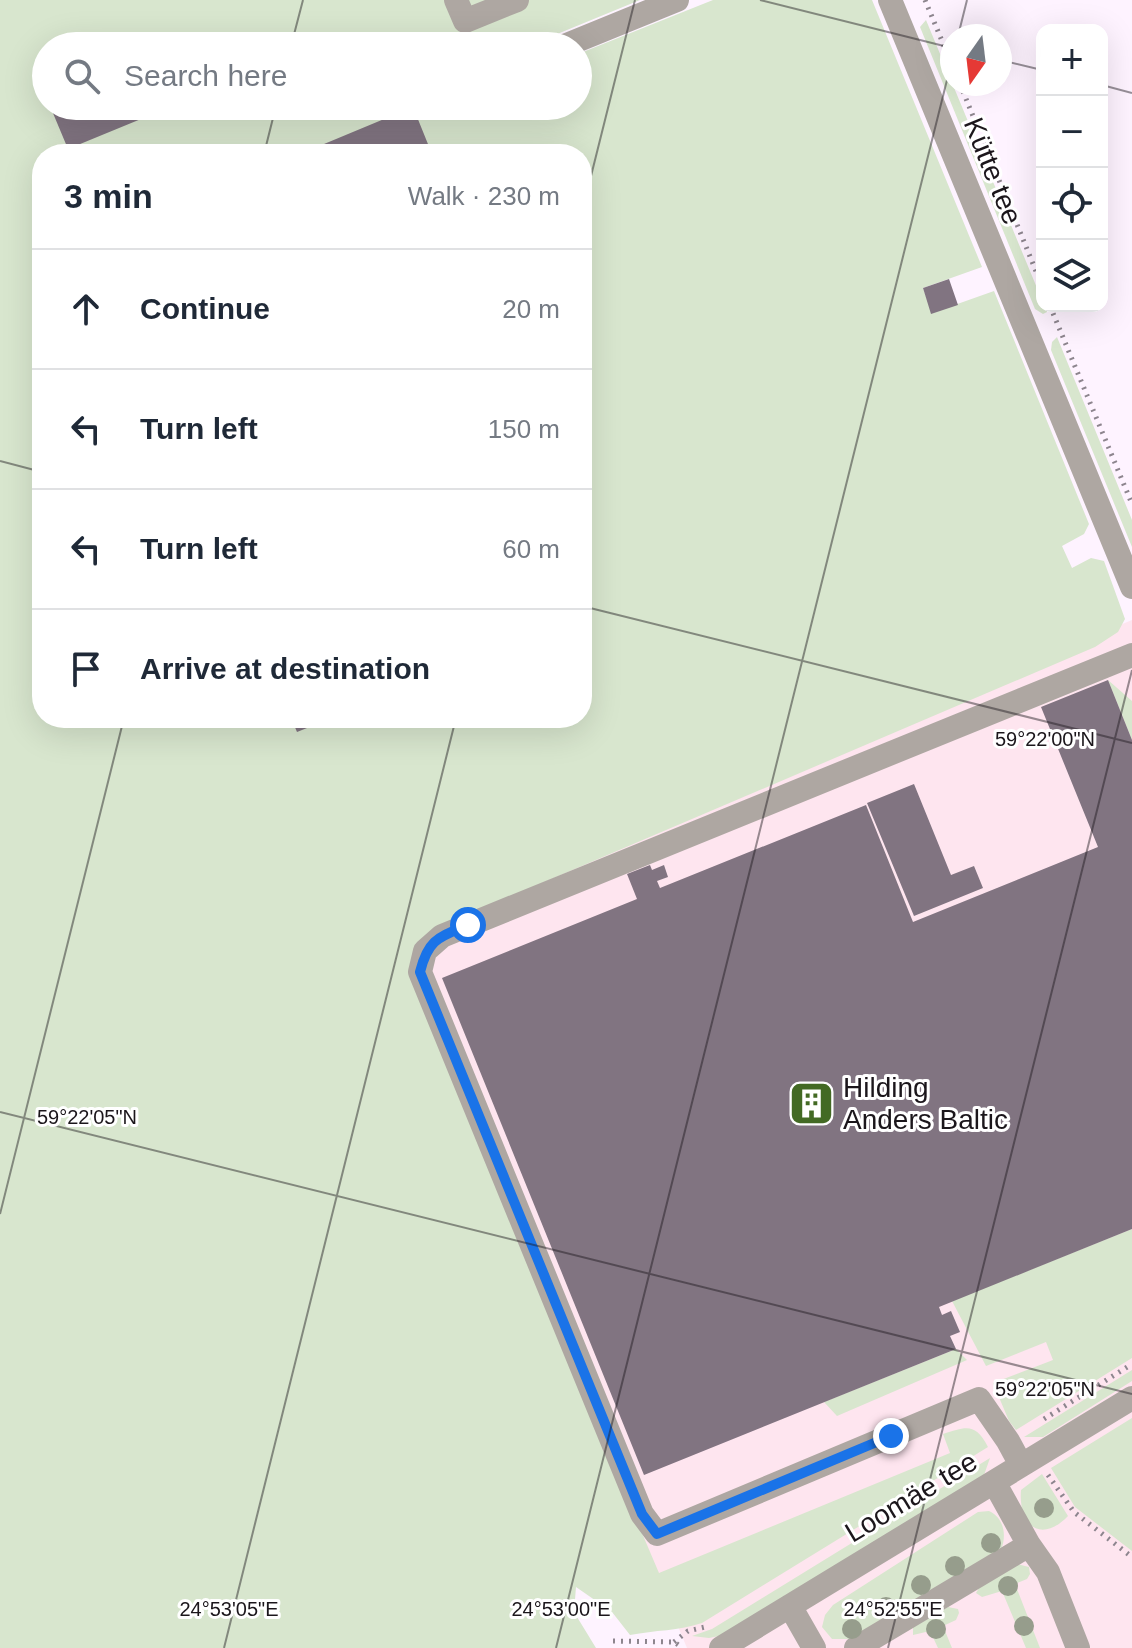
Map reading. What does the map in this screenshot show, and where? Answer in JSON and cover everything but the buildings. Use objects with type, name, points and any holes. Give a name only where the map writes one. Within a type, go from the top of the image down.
[{"type":"street","points":[[456,0],[465,21],[517,0]]},
{"type":"street","points":[[592,35],[677,0]]},
{"type":"street","name":"Kütte tee","points":[[890,0],[1132,587]]},
{"type":"street","points":[[1028,1461],[1008,1441],[979,1399],[657,1534],[642,1514],[420,972],[425,951],[442,936],[1132,655]]},
{"type":"street","name":"Loomäe tee","points":[[721,1648],[1132,1398]]},
{"type":"street","points":[[994,1482],[1029,1545],[1048,1572],[1078,1648]]},
{"type":"street","points":[[856,1648],[897,1637],[964,1598],[1029,1545]]},
{"type":"street","points":[[790,1606],[814,1648]]},
{"type":"path","points":[[925,0],[940,36]]},
{"type":"path","points":[[965,96],[1036,271]]},
{"type":"path","points":[[1052,312],[1132,504]]},
{"type":"path","points":[[1028,1461],[1074,1512],[1132,1557]]},
{"type":"path","points":[[613,1641],[674,1642],[683,1648]]},
{"type":"shaded area","points":[[1132,620],[1132,1648],[687,1648],[389,932]]},
{"type":"green space","points":[[0,0],[640,0],[562,32],[32,32],[32,120],[592,120],[592,48],[713,0],[872,0],[982,267],[923,288],[932,313],[994,291],[1089,524],[1084,534],[1062,546],[1072,568],[1091,558],[1104,561],[1125,619],[1118,632],[1095,647],[446,924],[418,945],[659,1573],[950,1453],[943,1434],[969,1428],[979,1433],[988,1447],[702,1623],[630,1635],[612,1612],[576,1587],[574,1612],[596,1648],[0,1648]]},
{"type":"green space","points":[[926,20],[940,54],[940,76],[920,27]]},
{"type":"green space","points":[[948,96],[957,96],[1036,286],[1035,309]]},
{"type":"green space","points":[[1057,337],[1132,520],[1132,547],[1051,350],[1052,342]]},
{"type":"green space","points":[[1108,680],[1132,701],[1132,740]]},
{"type":"green space","points":[[1132,1229],[1132,1358],[1016,1430],[993,1383],[1053,1360],[1046,1342],[986,1366],[952,1301]]},
{"type":"green space","points":[[956,1349],[967,1360],[837,1416],[824,1402]]},
{"type":"green space","points":[[1132,1370],[1132,1381],[1043,1437],[1024,1437]]},
{"type":"green space","points":[[1132,1418],[1132,1551],[1075,1507],[1051,1468]]},
{"type":"green space","points":[[990,1458],[984,1475],[724,1635],[709,1638],[692,1636],[712,1629]]},
{"type":"green space","points":[[1042,1474],[1068,1516],[1048,1529],[1033,1527],[1027,1521],[1021,1502],[1021,1490]]},
{"type":"green space","points":[[989,1511],[998,1518],[1003,1528],[1001,1550],[855,1639],[832,1639],[822,1627],[825,1615],[833,1605],[978,1512]]},
{"type":"green space","points":[[1017,1564],[1029,1567],[1027,1579],[1015,1584],[1040,1648],[1026,1648],[1002,1591],[982,1597],[976,1593]]},
{"type":"green space","points":[[948,1607],[958,1609],[959,1613],[956,1620],[943,1626],[952,1648],[938,1648],[930,1631],[913,1635],[913,1627]]},
{"type":"place","name":"Hilding Anders Baltic","points":[[812,1103]]},
{"type":"route","points":[[468,925],[442,936],[425,951],[420,972],[642,1514],[657,1534],[891,1436]]}]
